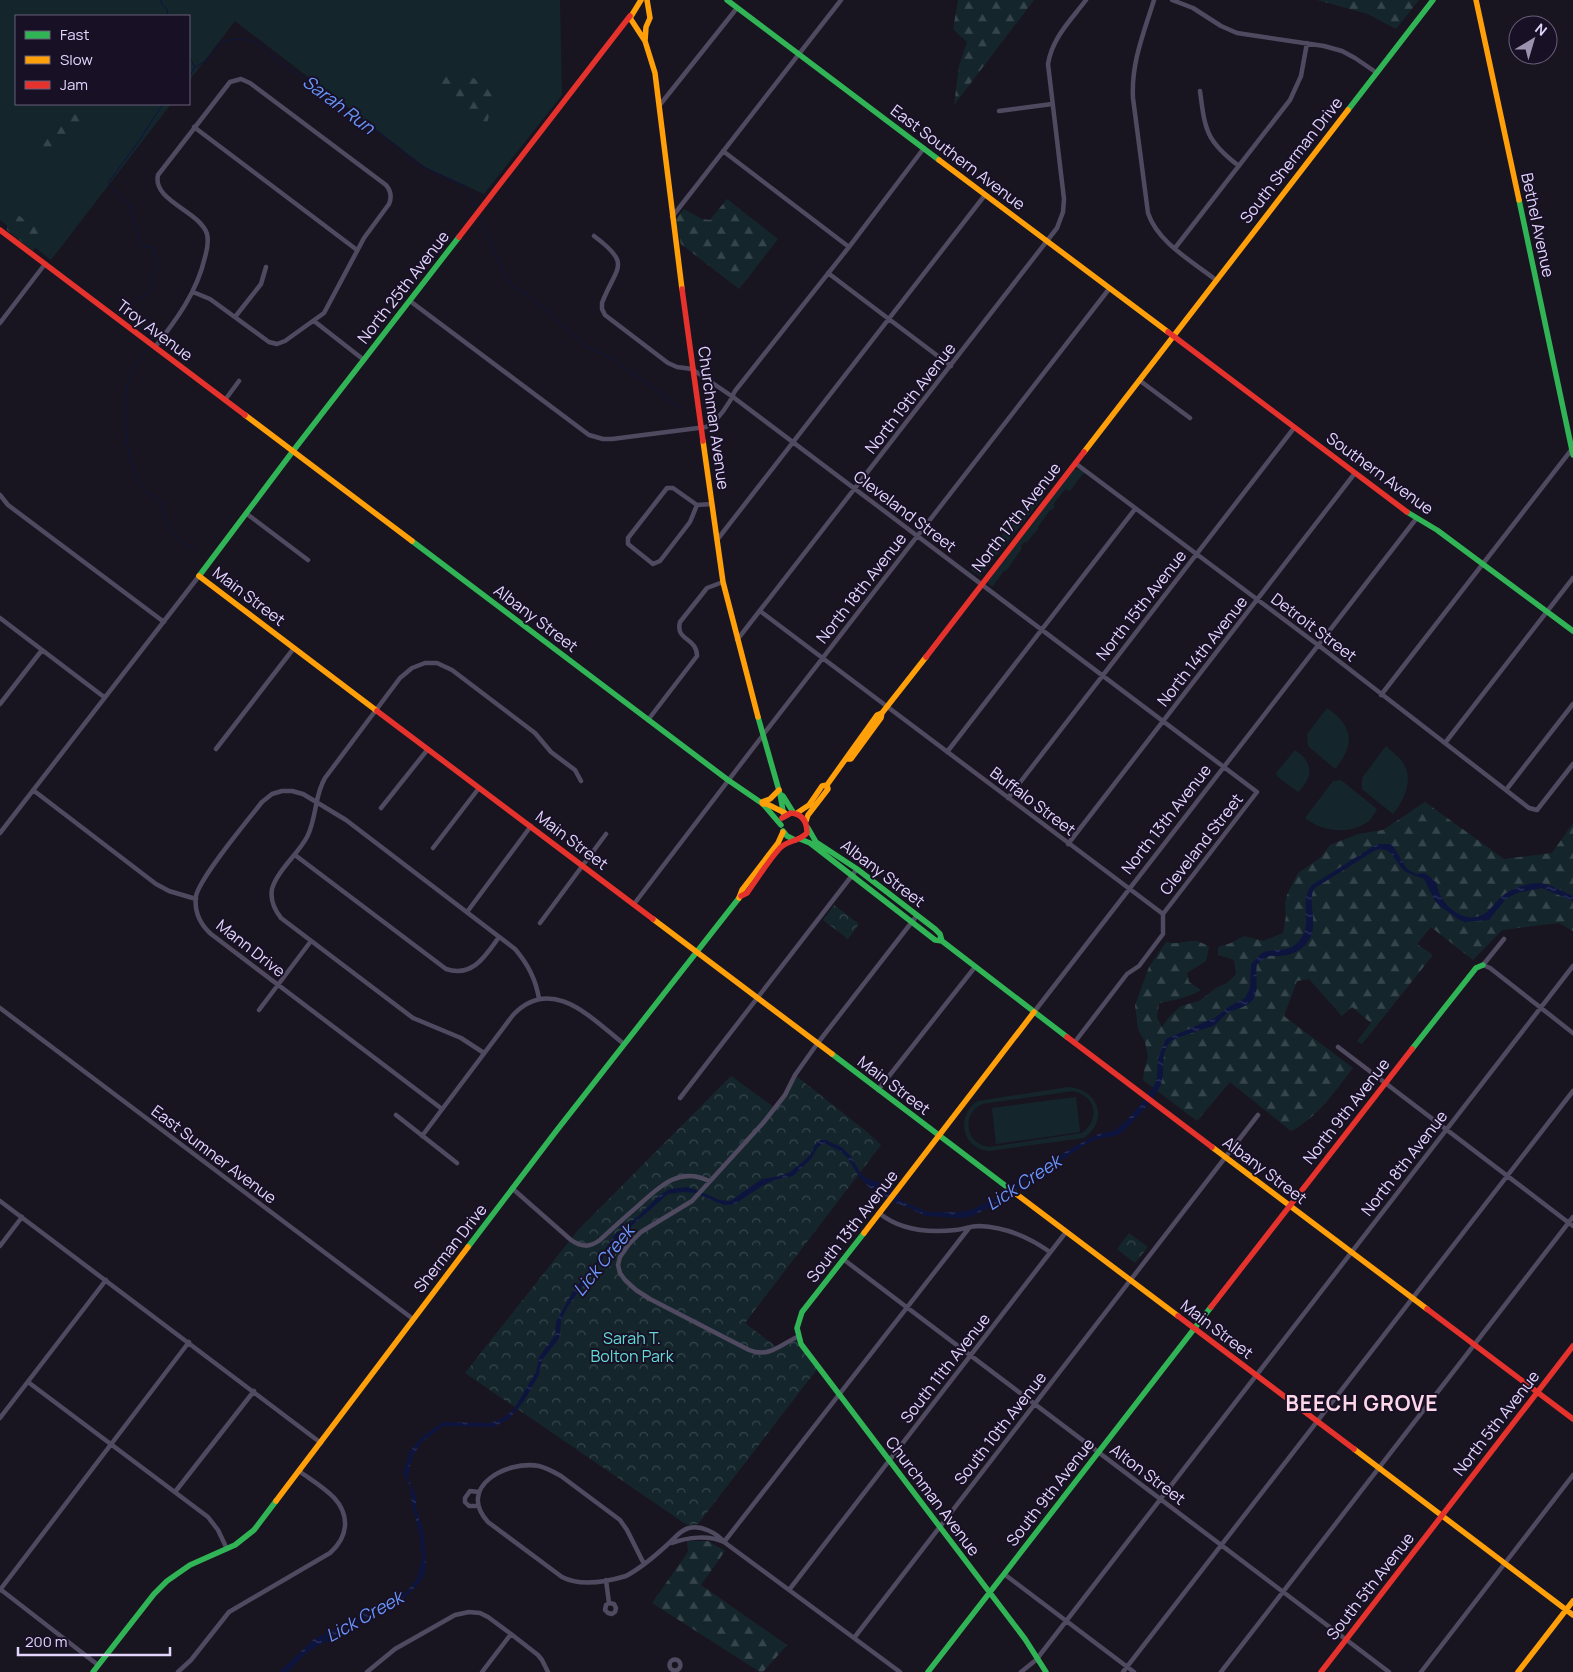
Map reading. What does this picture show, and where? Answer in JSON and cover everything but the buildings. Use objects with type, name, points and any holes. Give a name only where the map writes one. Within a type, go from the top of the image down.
[{"type":"street","points":[[630,16],[642,0]]},
{"type":"street","name":"Churchman Avenue","points":[[645,41],[647,24],[650,18],[648,0]]},
{"type":"street","name":"East Southern Avenue","points":[[728,0],[1172,337]]},
{"type":"street","points":[[672,217],[841,0]]},
{"type":"street","name":"North 19th Avenue","points":[[737,640],[1047,242],[1060,222],[1064,203],[1048,71],[1051,50],[1058,36],[1086,0]]},
{"type":"street","points":[[1154,0],[1135,62],[1133,81],[1133,98],[1148,213],[1157,232],[1216,280]]},
{"type":"street","points":[[1172,0],[1193,8],[1221,26],[1237,33],[1331,47],[1344,52],[1376,73]]},
{"type":"street","name":"South Sherman Drive","points":[[1172,337],[1433,0]]},
{"type":"street","name":"Bethel Avenue","points":[[1476,0],[1572,452]]},
{"type":"street","points":[[659,106],[737,8]]},
{"type":"street","name":"Churchman Avenue","points":[[630,16],[634,27],[645,41],[652,60],[723,582],[779,792],[779,798],[789,814]]},
{"type":"street","name":"North 25th Avenue","points":[[199,576],[293,451],[630,16]]},
{"type":"street","points":[[634,27],[641,28],[647,24]]},
{"type":"street","points":[[1175,248],[1295,92],[1303,71],[1307,43]]},
{"type":"street","points":[[155,347],[181,313],[193,292],[205,260],[208,244],[207,236],[200,223],[162,193],[157,184],[160,171],[227,84],[239,79],[250,83],[386,185],[391,195],[389,206],[366,234],[326,310],[286,341],[276,344],[267,341],[210,299],[193,292]]},
{"type":"street","points":[[1200,91],[1203,118],[1208,135],[1221,152],[1239,166]]},
{"type":"street","points":[[998,111],[1052,104]]},
{"type":"street","points":[[194,128],[357,250]]},
{"type":"street","points":[[410,301],[589,435],[603,439],[612,439],[709,426],[924,148]]},
{"type":"street","points":[[723,151],[849,247]]},
{"type":"street","points":[[717,540],[985,195]]},
{"type":"street","name":"Troy Avenue","points":[[0,230],[293,451]]},
{"type":"street","name":"Cleveland Street","points":[[594,236],[612,250],[618,261],[616,271],[602,304],[604,314],[668,362],[694,370],[733,397],[1257,792],[1163,914]]},
{"type":"street","points":[[0,323],[45,264]]},
{"type":"street","points":[[235,317],[261,284],[266,267]]},
{"type":"street","points":[[828,273],[951,366]]},
{"type":"street","name":"North 18th Avenue","points":[[634,904],[822,658],[1109,289]]},
{"type":"street","points":[[314,321],[364,360]]},
{"type":"street","name":"North 17th Avenue","points":[[789,814],[810,805],[822,786],[827,784],[846,759],[852,759],[881,718],[887,706],[1172,337]]},
{"type":"street","name":"Southern Avenue","points":[[1172,337],[1416,519],[1436,530],[1573,631]]},
{"type":"street","points":[[1140,380],[1190,418]]},
{"type":"street","points":[[225,400],[239,381]]},
{"type":"street","name":"North 15th Avenue","points":[[1008,798],[1294,428]]},
{"type":"street","name":"Albany Street","points":[[293,451],[728,780],[762,803],[789,814]]},
{"type":"street","points":[[1381,695],[1572,452]]},
{"type":"street","name":"Detroit Street","points":[[1075,463],[1318,645],[1529,808],[1537,810],[1573,764]]},
{"type":"street","name":"North 14th Avenue","points":[[1068,844],[1355,473]]},
{"type":"street","points":[[697,506],[690,522],[660,560],[653,564],[628,544],[628,538],[667,488],[673,488],[697,506],[712,504]]},
{"type":"street","points":[[0,495],[8,505],[164,622]]},
{"type":"street","points":[[947,752],[1135,509]]},
{"type":"street","points":[[247,514],[308,560]]},
{"type":"street","name":"North 13th Avenue","points":[[939,1136],[1416,519]]},
{"type":"street","points":[[0,833],[199,576]]},
{"type":"street","name":"Main Street","points":[[199,576],[1573,1615]]},
{"type":"street","points":[[1445,743],[1573,578]]},
{"type":"street","points":[[648,720],[697,656],[695,646],[680,633],[680,622],[707,588],[723,582]]},
{"type":"street","name":"Buffalo Street","points":[[760,612],[1163,914]]},
{"type":"street","points":[[0,618],[104,697]]},
{"type":"street","points":[[216,749],[294,648]]},
{"type":"street","points":[[0,704],[42,650]]},
{"type":"street","points":[[484,1053],[460,1038],[413,1018],[281,918],[274,908],[271,899],[273,887],[310,831],[316,802],[324,780],[401,677],[408,670],[425,663],[444,665],[536,732],[551,752],[575,770],[581,781]]},
{"type":"street","points":[[1506,790],[1573,704]]},
{"type":"street","points":[[381,808],[428,749]]},
{"type":"street","name":"North 17th Avenue","points":[[806,821],[808,815],[828,789],[827,784]]},
{"type":"street","points":[[433,848],[479,788]]},
{"type":"street","points":[[33,790],[156,884],[168,891],[196,899],[198,888],[204,879],[266,798],[278,792],[292,791],[303,794],[346,820],[515,949],[526,961],[535,980],[538,999]]},
{"type":"street","points":[[762,803],[779,792]]},
{"type":"street","name":"Churchman Avenue","points":[[779,792],[783,796],[789,814]]},
{"type":"street","name":"Albany Street","points":[[762,803],[764,808],[773,814],[781,825]]},
{"type":"street","points":[[696,951],[741,896],[747,893],[781,847],[806,835],[808,828],[806,821],[789,814],[781,825],[783,832],[789,838],[797,839]]},
{"type":"street","points":[[467,912],[531,826]]},
{"type":"street","name":"Albany Street","points":[[808,828],[816,842],[857,869],[940,934],[942,941]]},
{"type":"street","points":[[741,896],[742,890],[778,843],[783,832]]},
{"type":"street","points":[[540,923],[606,834]]},
{"type":"street","name":"Albany Street","points":[[797,839],[810,843],[852,876],[914,920],[935,940],[942,941],[1141,1094],[1573,1420]]},
{"type":"street","points":[[295,855],[446,969],[463,971],[475,967],[499,937]]},
{"type":"street","points":[[680,1098],[857,869]]},
{"type":"street","name":"Mann Drive","points":[[196,899],[199,917],[208,931],[442,1109]]},
{"type":"street","points":[[1074,1043],[1127,974],[1139,966],[1163,934],[1163,914]]},
{"type":"street","points":[[797,1336],[772,1352],[753,1352],[644,1295],[624,1278],[618,1265],[622,1253],[637,1235],[696,1198],[709,1181],[773,1111],[817,1044],[914,920]]},
{"type":"street","name":"North 9th Avenue","points":[[1194,1329],[1477,967],[1483,965],[1504,939]]},
{"type":"street","points":[[259,1010],[311,941]]},
{"type":"street","name":"Sherman Drive","points":[[300,1471],[413,1319],[696,951]]},
{"type":"street","points":[[1483,965],[1490,968],[1573,1032]]},
{"type":"street","points":[[878,1090],[975,966]]},
{"type":"street","name":"North 8th Avenue","points":[[1021,1672],[1038,1657],[1573,966]]},
{"type":"street","points":[[422,1136],[516,1011],[528,1003],[538,999],[556,998],[570,1003],[624,1044]]},
{"type":"street","name":"East Sumner Avenue","points":[[0,1008],[413,1319]]},
{"type":"street","points":[[1338,1047],[1571,1224]]},
{"type":"street","points":[[1123,1672],[1573,1091]]},
{"type":"street","points":[[396,1115],[457,1163]]},
{"type":"street","name":"South 10th Avenue","points":[[854,1638],[1258,1115]]},
{"type":"street","name":"South 13th Avenue","points":[[797,1336],[796,1327],[801,1314],[939,1136]]},
{"type":"street","points":[[513,1189],[571,1240],[580,1245],[589,1246],[600,1240],[665,1183],[682,1176],[692,1176],[709,1181]]},
{"type":"street","points":[[0,1201],[321,1443]]},
{"type":"street","points":[[881,1210],[895,1223],[912,1229],[939,1231],[977,1226],[991,1227],[1010,1231],[1030,1239],[1050,1252]]},
{"type":"street","points":[[0,1246],[22,1217]]},
{"type":"street","points":[[1221,1672],[1474,1345],[1571,1224],[1573,1217]]},
{"type":"street","points":[[724,1542],[969,1228]]},
{"type":"street","name":"South 11th Avenue","points":[[789,1590],[1066,1232]]},
{"type":"street","name":"Alton Street","points":[[843,1259],[1389,1672]]},
{"type":"street","points":[[0,1418],[106,1280]]},
{"type":"street","name":"South 9th Avenue","points":[[928,1672],[1194,1329]]},
{"type":"street","name":"Churchman Avenue","points":[[797,1336],[804,1350],[990,1592],[1038,1657],[1046,1672]]},
{"type":"street","points":[[98,1665],[0,1589],[189,1342]]},
{"type":"street","name":"North 5th Avenue","points":[[1442,1516],[1573,1346]]},
{"type":"street","points":[[28,1382],[210,1519],[218,1530],[227,1549]]},
{"type":"street","points":[[176,1492],[254,1391]]},
{"type":"street","points":[[644,1564],[620,1520],[561,1476],[546,1468],[529,1466],[496,1473],[485,1482],[479,1492],[478,1506],[488,1522],[562,1577],[581,1583],[626,1576],[644,1564],[682,1531],[694,1527],[716,1534],[724,1542],[900,1672]]},
{"type":"street","points":[[93,1672],[164,1584],[186,1567],[227,1549],[252,1532],[300,1471],[332,1496],[341,1506],[344,1513],[345,1526],[340,1542],[330,1552],[229,1612],[191,1660],[178,1672]]},
{"type":"street","points":[[1421,1672],[1573,1475]]},
{"type":"street","points":[[478,1506],[468,1506],[465,1499],[466,1494],[470,1491],[479,1492]]},
{"type":"street","name":"South 5th Avenue","points":[[1321,1672],[1442,1516]]},
{"type":"street","points":[[668,1544],[686,1539],[710,1537],[724,1542]]},
{"type":"street","points":[[1004,1574],[1134,1672]]},
{"type":"street","points":[[606,1580],[609,1603]]},
{"type":"street","points":[[1518,1672],[1573,1601]]},
{"type":"street","points":[[367,1672],[395,1648],[464,1612],[480,1613],[488,1617],[538,1655],[548,1672]]},
{"type":"street","points":[[482,1672],[511,1634]]},
{"type":"green space","points":[[0,0],[560,0],[562,95],[484,194],[425,167],[235,21],[190,80],[190,15],[15,15],[15,105],[170,105],[51,260],[0,220]]},
{"type":"green space","points":[[958,0],[1034,0],[954,105],[959,66],[967,42],[953,29]]},
{"type":"green space","points":[[1317,0],[1419,0],[1396,29],[1368,14]]},
{"type":"green space","points":[[439,69],[470,77],[489,90],[493,97],[487,124],[481,126],[438,94],[441,85]]},
{"type":"green space","points":[[72,111],[80,111],[82,124],[77,133],[70,135],[57,158],[43,155],[43,142]]},
{"type":"green space","points":[[727,199],[778,239],[739,289],[681,244],[675,220],[684,209],[702,219],[710,220]]},
{"type":"green space","points":[[14,212],[43,233],[33,251],[7,230],[7,215]]},
{"type":"green space","points":[[1074,469],[1082,470],[1085,473],[1070,491],[1065,489],[1038,529],[1026,543],[1024,542],[1007,570],[1004,571],[992,587],[988,580]]},
{"type":"green space","points":[[1037,490],[1044,496],[980,576],[971,570],[983,562]]},
{"type":"green space","points":[[1327,708],[1342,722],[1349,736],[1346,752],[1335,769],[1308,746],[1307,734]]},
{"type":"green space","points":[[1386,746],[1401,760],[1405,767],[1408,781],[1401,802],[1393,814],[1362,789],[1362,778]]},
{"type":"green space","points":[[1295,750],[1306,760],[1309,770],[1307,781],[1298,792],[1278,777],[1276,773]]},
{"type":"green space","points":[[1341,780],[1377,809],[1371,819],[1355,828],[1338,830],[1320,826],[1305,818],[1333,781]]},
{"type":"green space","points":[[1425,802],[1504,859],[1552,853],[1573,823],[1573,931],[1559,923],[1502,930],[1473,960],[1431,927],[1417,944],[1433,955],[1362,1044],[1357,1041],[1371,1023],[1352,1007],[1342,1016],[1309,979],[1297,981],[1284,1016],[1353,1068],[1317,1111],[1300,1126],[1291,1131],[1230,1082],[1197,1121],[1143,1080],[1148,1057],[1145,1042],[1138,1029],[1135,1005],[1149,967],[1166,942],[1197,941],[1209,947],[1206,961],[1187,973],[1189,982],[1201,990],[1186,997],[1159,1003],[1157,1018],[1162,1027],[1181,1006],[1199,1001],[1216,988],[1227,983],[1236,974],[1234,960],[1218,955],[1218,947],[1244,936],[1263,941],[1283,933],[1287,895],[1298,873],[1320,858],[1330,845],[1358,834],[1383,830]]},
{"type":"green space","points":[[834,905],[859,924],[848,939],[823,920]]},
{"type":"green space","name":"Sarah T. Bolton Park","points":[[795,1075],[881,1145],[745,1323],[778,1348],[797,1337],[818,1368],[698,1524],[687,1525],[465,1373],[578,1230],[731,1076],[775,1108]]},
{"type":"green space","points":[[1069,1087],[1079,1089],[1088,1094],[1094,1100],[1098,1115],[1092,1131],[1084,1138],[989,1151],[980,1149],[973,1144],[965,1130],[966,1114],[978,1101]],"holes":[[[1073,1091],[1087,1098],[1093,1109],[1092,1122],[1082,1133],[990,1147],[982,1145],[971,1135],[969,1129],[971,1115],[982,1104]]]},
{"type":"green space","points":[[1076,1097],[1080,1132],[996,1144],[992,1108]]},
{"type":"green space","points":[[1129,1233],[1148,1247],[1135,1263],[1117,1249]]},
{"type":"green space","points":[[687,1541],[708,1541],[725,1551],[701,1585],[787,1645],[763,1672],[760,1672],[652,1603],[688,1552]]},
{"type":"water","name":"Lick Creek","points":[[1377,844],[1393,846],[1407,869],[1416,874],[1425,873],[1437,883],[1438,891],[1447,905],[1461,915],[1476,917],[1484,914],[1502,896],[1517,887],[1529,884],[1540,883],[1553,886],[1573,896],[1573,901],[1542,888],[1517,893],[1506,899],[1489,920],[1465,922],[1458,919],[1435,901],[1424,879],[1410,874],[1401,868],[1389,852],[1380,849],[1374,851],[1315,888],[1312,893],[1313,929],[1311,937],[1303,947],[1294,953],[1268,956],[1257,964],[1256,990],[1251,1001],[1245,1006],[1228,1013],[1213,1026],[1171,1041],[1165,1050],[1160,1087],[1145,1108],[1123,1132],[1115,1136],[1097,1139],[1083,1146],[1051,1168],[1026,1181],[1009,1198],[970,1217],[926,1216],[879,1197],[859,1177],[847,1157],[824,1143],[818,1147],[811,1159],[793,1176],[774,1180],[735,1204],[724,1205],[695,1193],[668,1194],[620,1236],[568,1306],[561,1320],[558,1340],[542,1360],[539,1375],[524,1401],[509,1419],[493,1427],[443,1426],[422,1442],[414,1454],[408,1478],[416,1496],[416,1508],[423,1529],[426,1561],[425,1573],[421,1581],[404,1599],[395,1605],[376,1610],[363,1621],[304,1655],[288,1672],[279,1672],[314,1639],[358,1618],[375,1604],[398,1598],[417,1579],[422,1559],[419,1532],[410,1487],[403,1473],[410,1451],[423,1436],[443,1422],[490,1423],[503,1418],[514,1409],[536,1372],[539,1357],[555,1335],[556,1322],[573,1291],[595,1264],[616,1233],[636,1218],[661,1194],[670,1189],[687,1187],[720,1200],[730,1201],[762,1179],[790,1172],[806,1159],[820,1140],[826,1140],[841,1147],[850,1155],[861,1174],[868,1179],[888,1185],[906,1203],[928,1212],[971,1210],[995,1198],[1023,1176],[1072,1148],[1096,1135],[1115,1130],[1125,1122],[1155,1084],[1158,1058],[1166,1039],[1216,1017],[1230,1006],[1245,998],[1250,988],[1251,964],[1256,958],[1267,951],[1288,949],[1301,938],[1306,925],[1306,898],[1312,885]]},
{"type":"waterway","points":[[161,0],[162,5],[167,9],[168,15]]},
{"type":"waterway","name":"Sarah Run","points":[[195,67],[206,61],[223,41],[237,39],[257,43],[288,68],[313,83],[348,111],[363,120],[420,165],[464,186],[472,196],[476,208]]},
{"type":"waterway","name":"Sarah Run","points":[[190,59],[195,67],[190,75]]},
{"type":"waterway","points":[[149,337],[149,334],[132,320],[130,311],[131,305],[138,298],[140,299],[149,292],[152,287],[152,278],[157,263],[153,248],[140,242],[129,204],[108,183],[162,105]]},
{"type":"waterway","points":[[480,218],[504,273],[513,287],[528,295],[586,346],[613,359],[682,409]]},
{"type":"waterway","points":[[149,348],[132,371],[127,385],[125,420],[130,456],[140,485],[160,502],[168,527],[179,540],[194,549]]},
{"type":"traffic: fast","points":[[727,0],[939,160]]},
{"type":"traffic: fast","points":[[1348,110],[1433,0]]},
{"type":"traffic: fast","points":[[1519,200],[1573,455]]},
{"type":"traffic: fast","points":[[199,576],[459,237]]},
{"type":"traffic: fast","points":[[1407,512],[1437,530],[1573,631]]},
{"type":"traffic: fast","points":[[412,541],[728,780],[763,804],[781,825]]},
{"type":"traffic: fast","points":[[758,717],[780,794],[784,816]]},
{"type":"traffic: fast","points":[[780,794],[793,812]]},
{"type":"traffic: fast","points":[[808,828],[816,842],[857,869],[935,929],[940,934],[942,941]]},
{"type":"traffic: fast","points":[[783,831],[787,836],[795,840]]},
{"type":"traffic: fast","points":[[800,839],[810,843],[935,940],[942,941],[1067,1037]]},
{"type":"traffic: fast","points":[[468,1247],[739,898]]},
{"type":"traffic: fast","points":[[1412,1049],[1476,968],[1483,965]]},
{"type":"traffic: fast","points":[[832,1054],[1011,1190]]},
{"type":"traffic: fast","points":[[864,1233],[802,1312],[797,1328],[801,1344],[1025,1639],[1046,1672]]},
{"type":"traffic: fast","points":[[928,1672],[1211,1307]]},
{"type":"traffic: fast","points":[[93,1672],[154,1594],[167,1581],[190,1565],[235,1545],[254,1530],[276,1501]]},
{"type":"traffic: slow","points":[[641,0],[630,18],[645,41],[655,73],[682,289]]},
{"type":"traffic: slow","points":[[645,41],[646,27],[650,18],[647,0]]},
{"type":"traffic: slow","points":[[1476,0],[1519,200]]},
{"type":"traffic: slow","points":[[1084,452],[1348,110]]},
{"type":"traffic: slow","points":[[939,160],[1168,332]]},
{"type":"traffic: slow","points":[[245,415],[412,541]]},
{"type":"traffic: slow","points":[[703,441],[723,582],[758,717]]},
{"type":"traffic: slow","points":[[199,576],[377,711]]},
{"type":"traffic: slow","points":[[797,813],[809,805],[822,786],[827,785],[877,715],[882,713],[926,657]]},
{"type":"traffic: slow","points":[[846,759],[851,759],[881,718],[882,713]]},
{"type":"traffic: slow","points":[[806,821],[808,815],[828,789],[827,785]]},
{"type":"traffic: slow","points":[[762,802],[770,799],[779,790]]},
{"type":"traffic: slow","points":[[763,804],[767,804],[785,813]]},
{"type":"traffic: slow","points":[[739,898],[742,890],[778,843],[783,832]]},
{"type":"traffic: slow","points":[[653,919],[832,1054]]},
{"type":"traffic: slow","points":[[864,1233],[1034,1012]]},
{"type":"traffic: slow","points":[[1212,1147],[1427,1309]]},
{"type":"traffic: slow","points":[[1011,1190],[1178,1316]]},
{"type":"traffic: slow","points":[[276,1501],[468,1247]]},
{"type":"traffic: slow","points":[[1354,1449],[1573,1615]]},
{"type":"traffic: slow","points":[[1518,1672],[1573,1601]]},
{"type":"traffic: jam","points":[[459,237],[630,16]]},
{"type":"traffic: jam","points":[[0,230],[245,415]]},
{"type":"traffic: jam","points":[[682,289],[703,441]]},
{"type":"traffic: jam","points":[[1168,332],[1407,512]]},
{"type":"traffic: jam","points":[[926,657],[1084,452]]},
{"type":"traffic: jam","points":[[377,711],[653,919]]},
{"type":"traffic: jam","points":[[741,896],[747,893],[780,848],[807,833],[805,822],[799,815],[791,813],[782,818]]},
{"type":"traffic: jam","points":[[1067,1037],[1212,1147]]},
{"type":"traffic: jam","points":[[1211,1307],[1412,1049]]},
{"type":"traffic: jam","points":[[1427,1309],[1573,1419]]},
{"type":"traffic: jam","points":[[1178,1316],[1354,1449]]},
{"type":"traffic: jam","points":[[1321,1672],[1573,1346]]},
{"type":"district","name":"BEECH GROVE","points":[[1362,1403]]}]
